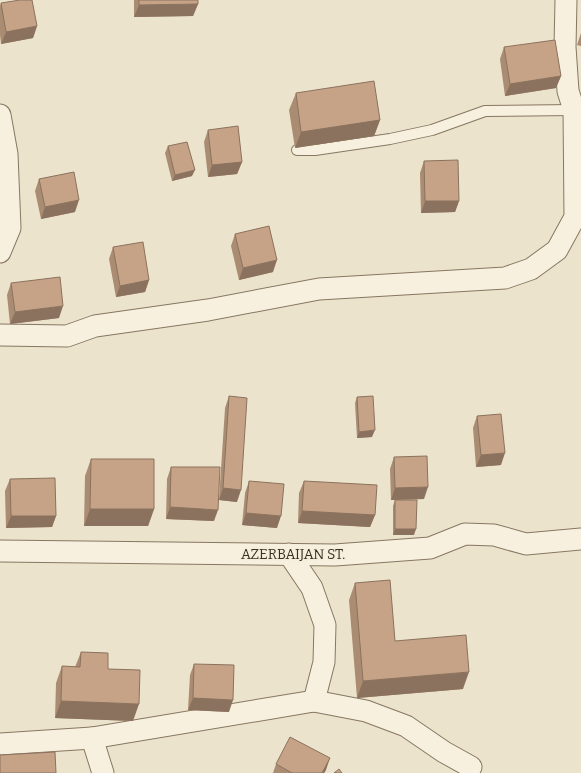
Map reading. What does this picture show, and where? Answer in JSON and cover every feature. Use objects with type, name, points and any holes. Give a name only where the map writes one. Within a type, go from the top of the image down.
[{"type":"street","points":[[0,335],[67,336],[95,326],[208,310],[319,289],[506,278],[531,269],[557,250],[575,217],[574,110],[568,91],[565,54],[566,0]]},
{"type":"street","points":[[0,115],[7,154],[10,228],[0,252]]},
{"type":"street","name":"AZERBAIJAN ST.","points":[[0,550],[336,555],[430,548],[465,534],[494,534],[526,544],[581,539]]},
{"type":"street","points":[[289,554],[312,588],[325,625],[324,662],[314,701]]},
{"type":"street","points":[[0,744],[92,738],[314,701],[366,711],[406,726],[472,771]]},
{"type":"street","points":[[92,738],[103,773]]},
{"type":"lane","points":[[296,150],[315,150],[390,139],[432,130],[485,111],[574,110]]},
{"type":"building","points":[[32,0],[37,26],[6,32],[1,3]]},
{"type":"building","points":[[139,0],[198,0],[198,4],[139,5]]},
{"type":"building","points":[[555,40],[561,76],[510,84],[504,47]]},
{"type":"building","points":[[374,81],[380,120],[301,132],[296,93]]},
{"type":"building","points":[[238,126],[242,162],[212,165],[208,130]]},
{"type":"building","points":[[187,142],[195,170],[175,175],[168,146]]},
{"type":"building","points":[[458,160],[459,201],[425,201],[424,161]]},
{"type":"building","points":[[74,172],[79,200],[45,207],[39,179]]},
{"type":"building","points":[[269,226],[277,260],[243,268],[235,234]]},
{"type":"building","points":[[143,242],[149,280],[120,286],[113,247]]},
{"type":"building","points":[[60,277],[63,306],[15,312],[11,283]]},
{"type":"building","points":[[229,396],[247,398],[241,490],[223,488]]},
{"type":"building","points":[[373,396],[375,430],[359,432],[357,397]]},
{"type":"building","points":[[501,414],[505,453],[481,455],[477,416]]},
{"type":"building","points":[[427,456],[428,487],[395,488],[394,457]]},
{"type":"building","points":[[91,459],[154,459],[154,509],[90,509]]},
{"type":"building","points":[[171,467],[220,467],[218,510],[170,507]]},
{"type":"building","points":[[55,478],[56,516],[11,516],[10,479]]},
{"type":"building","points":[[249,481],[284,484],[281,516],[246,513]]},
{"type":"building","points":[[304,481],[377,485],[375,515],[302,511]]},
{"type":"building","points":[[395,500],[417,500],[416,529],[395,529]]},
{"type":"building","points":[[390,580],[395,641],[466,635],[469,672],[363,681],[355,583]]},
{"type":"building","points":[[81,652],[108,653],[108,669],[140,670],[139,704],[61,701],[62,666],[80,667]]},
{"type":"building","points":[[194,664],[234,665],[233,700],[193,698]]},
{"type":"building","points":[[290,737],[330,758],[322,773],[292,773],[276,764]]},
{"type":"building","points":[[55,752],[56,773],[0,773],[0,755]]},
{"type":"building","points":[[339,769],[342,773],[334,773]]}]
